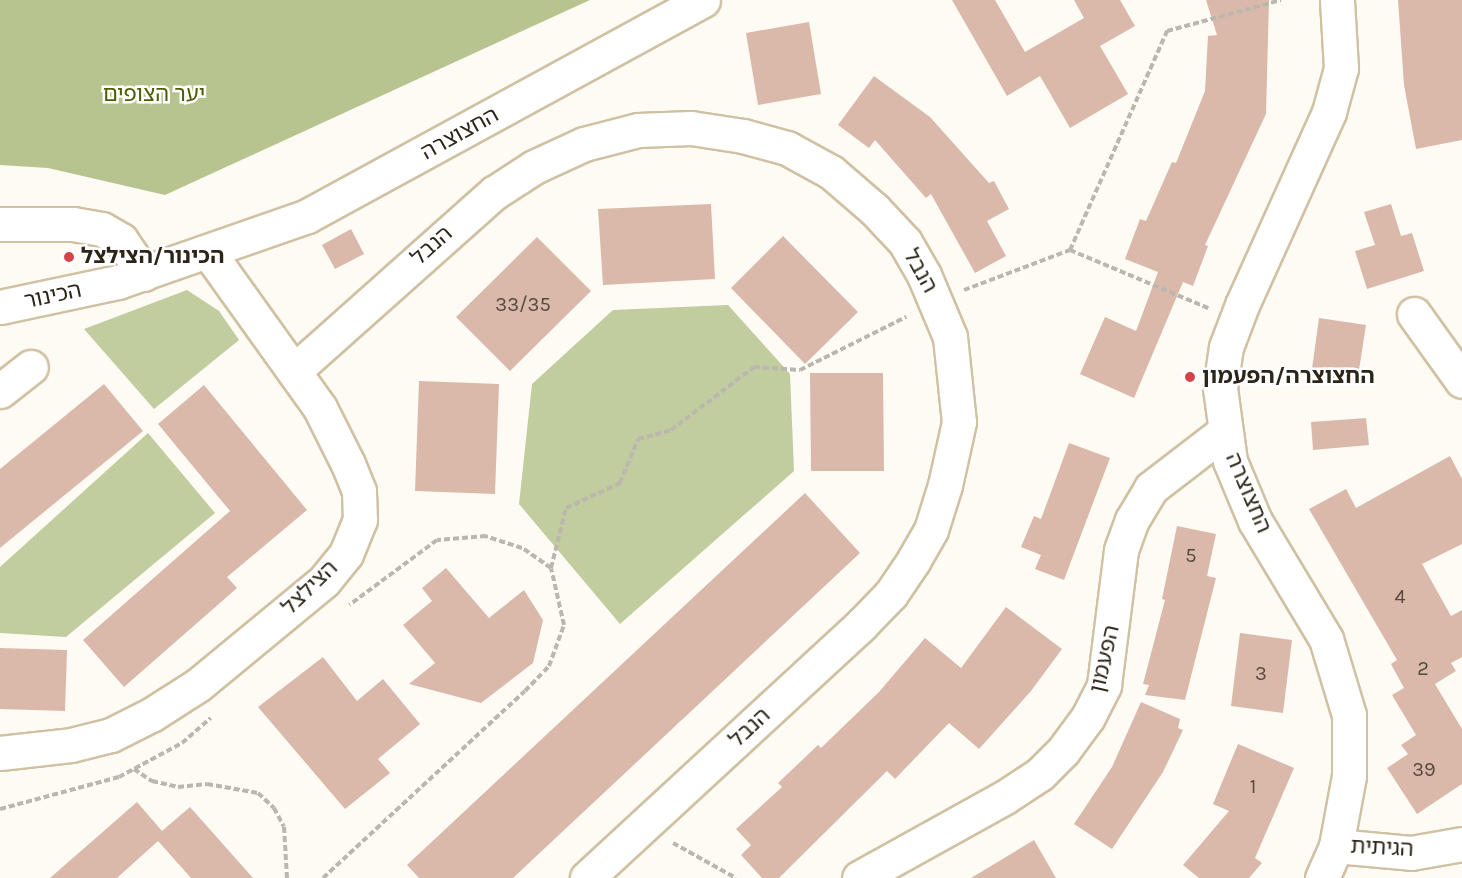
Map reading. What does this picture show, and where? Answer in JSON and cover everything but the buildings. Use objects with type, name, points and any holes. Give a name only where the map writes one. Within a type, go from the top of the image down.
[{"type":"street","name":"החצוצרה","points":[[209,253],[307,216],[381,178],[703,0]]},
{"type":"street","name":"החצוצרה","points":[[1336,846],[1348,776],[1349,715],[1339,675],[1306,600],[1256,521],[1230,461],[1224,432],[1220,388],[1226,347],[1236,320],[1329,112],[1341,68],[1337,0]]},
{"type":"street","name":"הנבל","points":[[294,371],[494,193],[534,167],[584,144],[638,130],[691,128],[743,136],[787,148],[831,172],[905,242],[937,301],[950,337],[959,422],[942,497],[931,531],[891,594],[861,625],[587,878]]},
{"type":"street","points":[[0,224],[102,229],[121,240],[144,274]]},
{"type":"street","name":"הכינור","points":[[0,308],[144,274],[209,253]]},
{"type":"street","name":"הצילצל","points":[[0,753],[71,745],[111,735],[152,715],[198,685],[324,581],[346,554],[360,520],[359,491],[320,408],[209,253]]},
{"type":"street","points":[[1414,314],[1462,381]]},
{"type":"street","points":[[0,391],[31,367]]},
{"type":"street","name":"הפעמון","points":[[859,878],[1005,797],[1040,774],[1063,751],[1088,717],[1104,685],[1121,550],[1132,520],[1151,488],[1224,432]]},
{"type":"street","name":"הגיתית","points":[[1323,878],[1336,846],[1412,853],[1462,844]]},
{"type":"path","points":[[1070,250],[1167,31],[1281,0]]},
{"type":"path","points":[[323,878],[549,666],[564,625],[551,568],[566,508],[621,483],[638,439],[671,430],[754,367],[800,370],[937,301],[1070,250],[1236,320]]},
{"type":"path","points":[[345,608],[437,540],[486,536],[522,548],[551,568]]},
{"type":"path","points":[[0,809],[78,789],[134,769],[182,742],[218,713]]},
{"type":"path","points":[[134,769],[152,781],[178,787],[207,784],[258,793],[274,808],[284,827],[287,878]]},
{"type":"path","points":[[643,826],[736,878]]},
{"type":"green space","name":"יער הצופים","points":[[0,0],[590,0],[165,195],[48,168],[0,165]]},
{"type":"green space","points":[[187,290],[219,311],[239,340],[154,409],[84,329]]},
{"type":"green space","points":[[728,305],[790,374],[794,471],[620,624],[519,504],[532,384],[613,310]]},
{"type":"green space","points":[[148,433],[215,513],[66,637],[0,633],[0,567]]},
{"type":"place","name":"הכינור/הצילצל","points":[[69,257]]},
{"type":"place","name":"החצוצרה/הפעמון","points":[[1190,377]]}]
